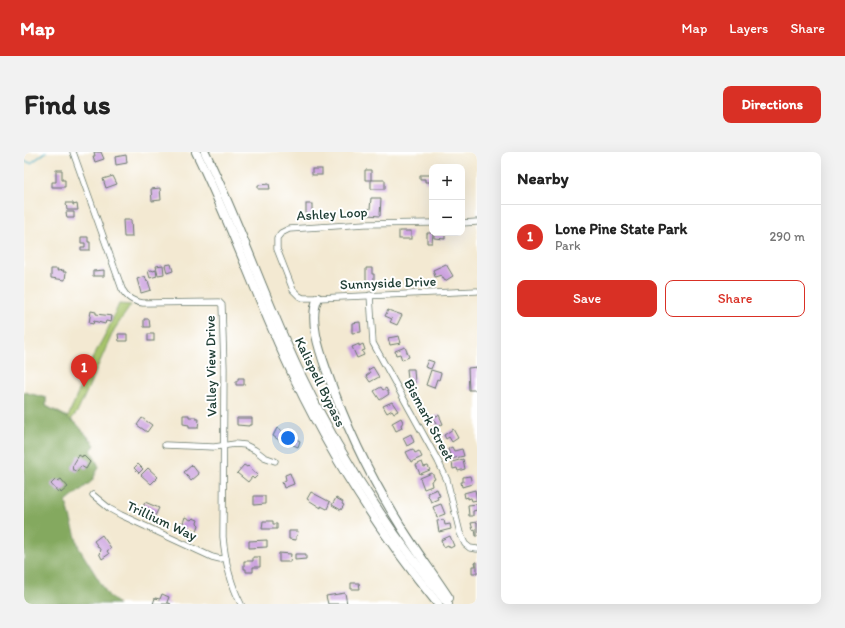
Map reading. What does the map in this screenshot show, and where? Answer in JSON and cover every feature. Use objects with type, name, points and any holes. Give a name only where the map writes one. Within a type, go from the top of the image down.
[{"type":"highway","points":[[192,152],[213,189]]},
{"type":"highway","name":"Kalispell Bypass","points":[[196,152],[284,357],[320,430],[375,520],[398,553],[438,604]]},
{"type":"highway","name":"Kalispell Bypass","points":[[205,152],[288,346],[327,427],[354,474],[378,510],[411,558],[448,604]]},
{"type":"highway","points":[[211,152],[232,214]]},
{"type":"highway","points":[[318,298],[315,308],[315,319],[319,349],[351,435],[391,511],[453,604]]},
{"type":"street","name":"Valley View Drive","points":[[73,152],[121,287],[128,297],[134,301],[143,303],[219,302],[222,306],[224,446],[223,527],[226,558],[231,580],[241,604]]},
{"type":"street","points":[[465,222],[477,222]]},
{"type":"street","name":"Ashley Loop","points":[[299,296],[292,290],[277,249],[277,238],[281,233],[289,229],[365,224],[429,223]]},
{"type":"street","name":"Sunnyside Drive","points":[[299,296],[304,298],[318,298],[477,291]]},
{"type":"street","name":"Bismark Street","points":[[370,295],[373,343],[447,480],[460,533],[465,544],[470,548],[477,549]]},
{"type":"street","points":[[165,445],[245,445],[264,457],[275,461]]},
{"type":"street","name":"Trillium Way","points":[[93,495],[110,508],[144,526],[212,557],[220,559],[226,558]]},
{"type":"green space","points":[[119,304],[131,305],[114,330],[78,411],[70,421],[47,406],[68,417],[92,359]]},
{"type":"green space","points":[[24,392],[46,398],[46,406]]},
{"type":"green space","points":[[24,392],[46,398],[46,406],[76,423],[95,445],[91,450],[99,467],[92,481],[66,502],[79,548],[108,595],[118,604],[24,604]]},
{"type":"building","points":[[94,152],[101,152],[104,159],[95,162],[93,156],[95,156]]},
{"type":"building","points":[[126,155],[127,163],[116,165],[115,157]]},
{"type":"building","points":[[312,169],[322,169],[322,175],[312,175]]},
{"type":"building","points":[[56,170],[62,170],[62,180],[65,180],[65,187],[52,187],[52,182],[56,182]]},
{"type":"building","points":[[365,170],[371,170],[371,180],[365,180]]},
{"type":"building","points":[[420,175],[429,175],[429,182],[425,182],[425,179],[420,179]]},
{"type":"building","points":[[113,176],[117,184],[106,188],[103,179]]},
{"type":"building","points":[[371,180],[385,180],[385,189],[371,189]]},
{"type":"building","points":[[269,184],[270,189],[258,189],[258,185]]},
{"type":"building","points":[[160,188],[161,200],[152,201],[151,189]]},
{"type":"building","points":[[371,198],[381,198],[380,216],[367,215],[368,209],[370,209]]},
{"type":"building","points":[[66,203],[73,203],[73,205],[77,204],[78,210],[67,210]]},
{"type":"building","points":[[306,204],[312,204],[312,217],[306,217]]},
{"type":"building","points":[[66,212],[74,212],[74,218],[67,218]]},
{"type":"building","points":[[123,220],[131,220],[132,237],[124,237]]},
{"type":"building","points":[[399,231],[411,231],[411,239],[399,239]]},
{"type":"building","points":[[427,233],[429,233],[429,236],[433,236],[432,243],[427,243]]},
{"type":"building","points":[[434,236],[445,236],[445,239],[434,238]]},
{"type":"building","points":[[81,237],[88,237],[88,242],[90,242],[90,250],[81,250],[81,247],[85,247],[85,243],[81,243]]},
{"type":"building","points":[[171,264],[173,271],[167,273],[165,265]]},
{"type":"building","points":[[446,264],[453,276],[445,281],[441,275],[435,277],[433,270]]},
{"type":"building","points":[[163,265],[164,274],[158,275],[156,266]]},
{"type":"building","points":[[366,268],[372,268],[372,274],[374,274],[374,284],[366,285]]},
{"type":"building","points":[[51,269],[58,269],[57,271],[64,270],[63,272],[66,272],[65,280],[51,278]]},
{"type":"building","points":[[104,270],[104,276],[93,276],[93,271]]},
{"type":"building","points":[[156,270],[157,276],[150,278],[148,271]]},
{"type":"building","points":[[145,276],[151,290],[141,293],[137,279]]},
{"type":"building","points":[[388,310],[402,315],[397,325],[390,322],[392,319],[385,316]]},
{"type":"building","points":[[91,311],[96,312],[96,314],[112,316],[111,322],[106,321],[105,324],[94,321],[93,324],[89,323]]},
{"type":"building","points":[[144,319],[149,319],[150,327],[144,327]]},
{"type":"building","points":[[360,322],[361,332],[352,333],[352,323]]},
{"type":"building","points":[[118,334],[127,334],[127,341],[119,341]]},
{"type":"building","points":[[148,334],[154,334],[154,341],[148,341]]},
{"type":"building","points":[[399,336],[401,343],[390,345],[388,338]]},
{"type":"building","points":[[359,344],[359,346],[363,344],[365,350],[362,351],[364,355],[357,358],[352,347]]},
{"type":"building","points":[[405,347],[409,357],[402,360],[400,354],[396,355],[395,351]]},
{"type":"building","points":[[428,360],[434,362],[431,369],[425,367]]},
{"type":"building","points":[[373,367],[379,377],[370,382],[366,376],[370,373],[368,370]]},
{"type":"building","points":[[477,367],[477,390],[469,390],[468,368]]},
{"type":"building","points":[[407,369],[414,369],[415,383],[410,383]]},
{"type":"building","points":[[431,370],[441,373],[434,388],[426,385]]},
{"type":"building","points":[[238,378],[244,378],[244,385],[236,385]]},
{"type":"building","points":[[381,387],[383,390],[386,388],[389,394],[380,400],[374,391]]},
{"type":"building","points":[[392,402],[398,411],[394,413],[392,410],[387,413],[383,406]]},
{"type":"building","points":[[183,415],[189,415],[189,417],[196,417],[196,419],[199,419],[198,428],[189,428],[189,425],[183,424]]},
{"type":"building","points":[[439,415],[443,424],[437,427],[433,417]]},
{"type":"building","points":[[142,418],[152,425],[147,432],[137,425]]},
{"type":"building","points":[[237,418],[252,418],[252,425],[237,425]]},
{"type":"building","points":[[401,418],[403,422],[401,425],[402,428],[396,431],[392,423]]},
{"type":"building","points":[[277,428],[292,438],[289,445],[273,436]]},
{"type":"building","points":[[453,429],[458,438],[452,442],[449,437],[446,439],[444,435]]},
{"type":"building","points":[[411,434],[414,442],[407,446],[403,438]]},
{"type":"building","points":[[294,438],[300,441],[298,447],[291,444]]},
{"type":"building","points":[[452,447],[454,451],[462,449],[464,456],[451,459],[448,449]]},
{"type":"building","points":[[413,449],[415,453],[419,451],[422,457],[411,462],[406,452]]},
{"type":"building","points":[[79,455],[82,457],[83,455],[90,462],[86,469],[81,466],[77,472],[72,469],[72,467]]},
{"type":"building","points":[[463,459],[465,469],[458,471],[457,468],[453,469],[452,462]]},
{"type":"building","points":[[422,462],[424,467],[428,466],[430,470],[420,474],[416,465]]},
{"type":"building","points":[[138,464],[143,469],[139,473],[134,468]]},
{"type":"building","points":[[192,465],[199,474],[191,481],[184,472]]},
{"type":"building","points":[[244,465],[247,467],[248,466],[258,475],[254,479],[252,477],[248,482],[237,473]]},
{"type":"building","points":[[148,468],[158,477],[151,484],[141,475]]},
{"type":"building","points":[[290,473],[294,484],[284,488],[282,482],[286,480],[285,475]]},
{"type":"building","points":[[432,473],[435,479],[431,481],[432,486],[424,489],[420,478]]},
{"type":"building","points":[[470,476],[472,484],[462,487],[461,482],[463,482],[463,477]]},
{"type":"building","points":[[56,479],[58,481],[61,479],[68,487],[61,493],[60,491],[58,492],[51,484]]},
{"type":"building","points":[[437,489],[440,496],[437,497],[438,499],[431,502],[427,493]]},
{"type":"building","points":[[475,490],[477,500],[472,501],[471,498],[465,498],[464,493]]},
{"type":"building","points":[[311,492],[330,502],[327,509],[321,506],[321,508],[307,499]]},
{"type":"building","points":[[254,496],[265,496],[265,504],[254,505]]},
{"type":"building","points":[[336,498],[343,502],[342,504],[344,505],[341,510],[332,505]]},
{"type":"building","points":[[145,502],[159,508],[155,516],[142,510]]},
{"type":"building","points":[[441,504],[445,514],[437,517],[433,507]]},
{"type":"building","points":[[477,504],[477,510],[473,511],[473,516],[469,516],[468,505]]},
{"type":"building","points":[[185,517],[191,520],[193,518],[198,520],[197,523],[199,525],[197,531],[186,528],[184,532],[178,529],[181,522],[183,523]]},
{"type":"building","points":[[444,520],[445,525],[450,524],[451,529],[439,532],[437,521]]},
{"type":"building","points":[[263,521],[273,521],[273,524],[277,524],[277,529],[262,529]]},
{"type":"building","points":[[477,522],[476,536],[475,529],[473,530],[471,523]]},
{"type":"building","points":[[289,531],[298,531],[296,540],[289,539]]},
{"type":"building","points":[[102,535],[111,548],[107,551],[109,554],[102,559],[99,553],[101,551],[94,541]]},
{"type":"building","points":[[450,536],[454,546],[450,548],[448,545],[444,547],[441,540]]},
{"type":"building","points":[[267,540],[267,547],[249,548],[249,541]]},
{"type":"building","points":[[279,553],[291,554],[290,562],[279,562]]},
{"type":"building","points":[[295,554],[306,554],[306,559],[295,560]]},
{"type":"building","points":[[253,557],[260,557],[260,567],[253,567],[253,572],[246,572],[246,569],[244,569],[244,561],[253,561]]},
{"type":"building","points":[[475,562],[477,562],[477,573],[472,573],[472,566],[476,566]]},
{"type":"building","points":[[351,583],[359,583],[360,589],[351,589]]},
{"type":"building","points":[[345,593],[347,604],[328,604],[326,596]]},
{"type":"building","points":[[162,594],[169,597],[167,602],[171,604],[153,604],[155,598],[160,599]]},
{"type":"waterway","points":[[24,161],[31,163],[46,152]]},
{"type":"place","name":"Lone Pine State Park","points":[[84,387]]}]
